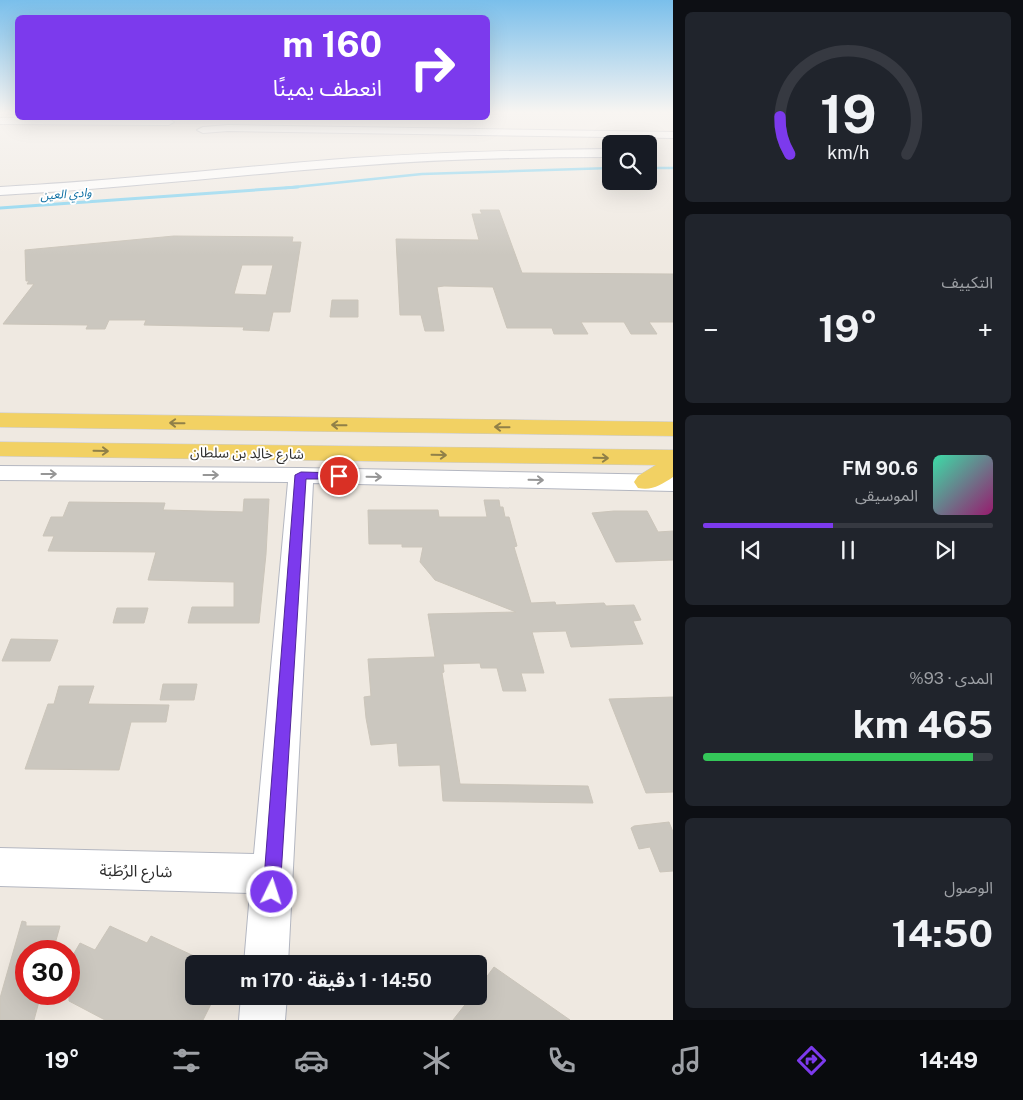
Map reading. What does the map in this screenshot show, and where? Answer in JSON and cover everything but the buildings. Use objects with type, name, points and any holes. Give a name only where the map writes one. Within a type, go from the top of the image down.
[{"type":"main road","name":"شارع خالِد بن سلطان","points":[[2,421],[673,429]]},
{"type":"main road","name":"شارع خالِد بن سلطان","points":[[0,449],[673,458]]},
{"type":"main road","points":[[646,482],[673,466]]},
{"type":"street","points":[[0,191],[121,184],[284,168],[396,160]]},
{"type":"street","points":[[0,473],[301,475],[673,483]]},
{"type":"street","points":[[267,955],[301,475]]},
{"type":"street","name":"شارع الرُطَبَة","points":[[0,867],[273,874]]},
{"type":"street","points":[[262,1020],[263,1005]]},
{"type":"waterway","name":"وادي العين","points":[[288,188],[422,174],[602,168]]},
{"type":"waterway","name":"وادي العين","points":[[657,168],[673,168]]},
{"type":"waterway","name":"وادي العين","points":[[288,188],[298,187]]},
{"type":"waterway","name":"وادي العين","points":[[0,208],[288,188]]},
{"type":"route","points":[[272,892],[301,475],[339,476]]}]
